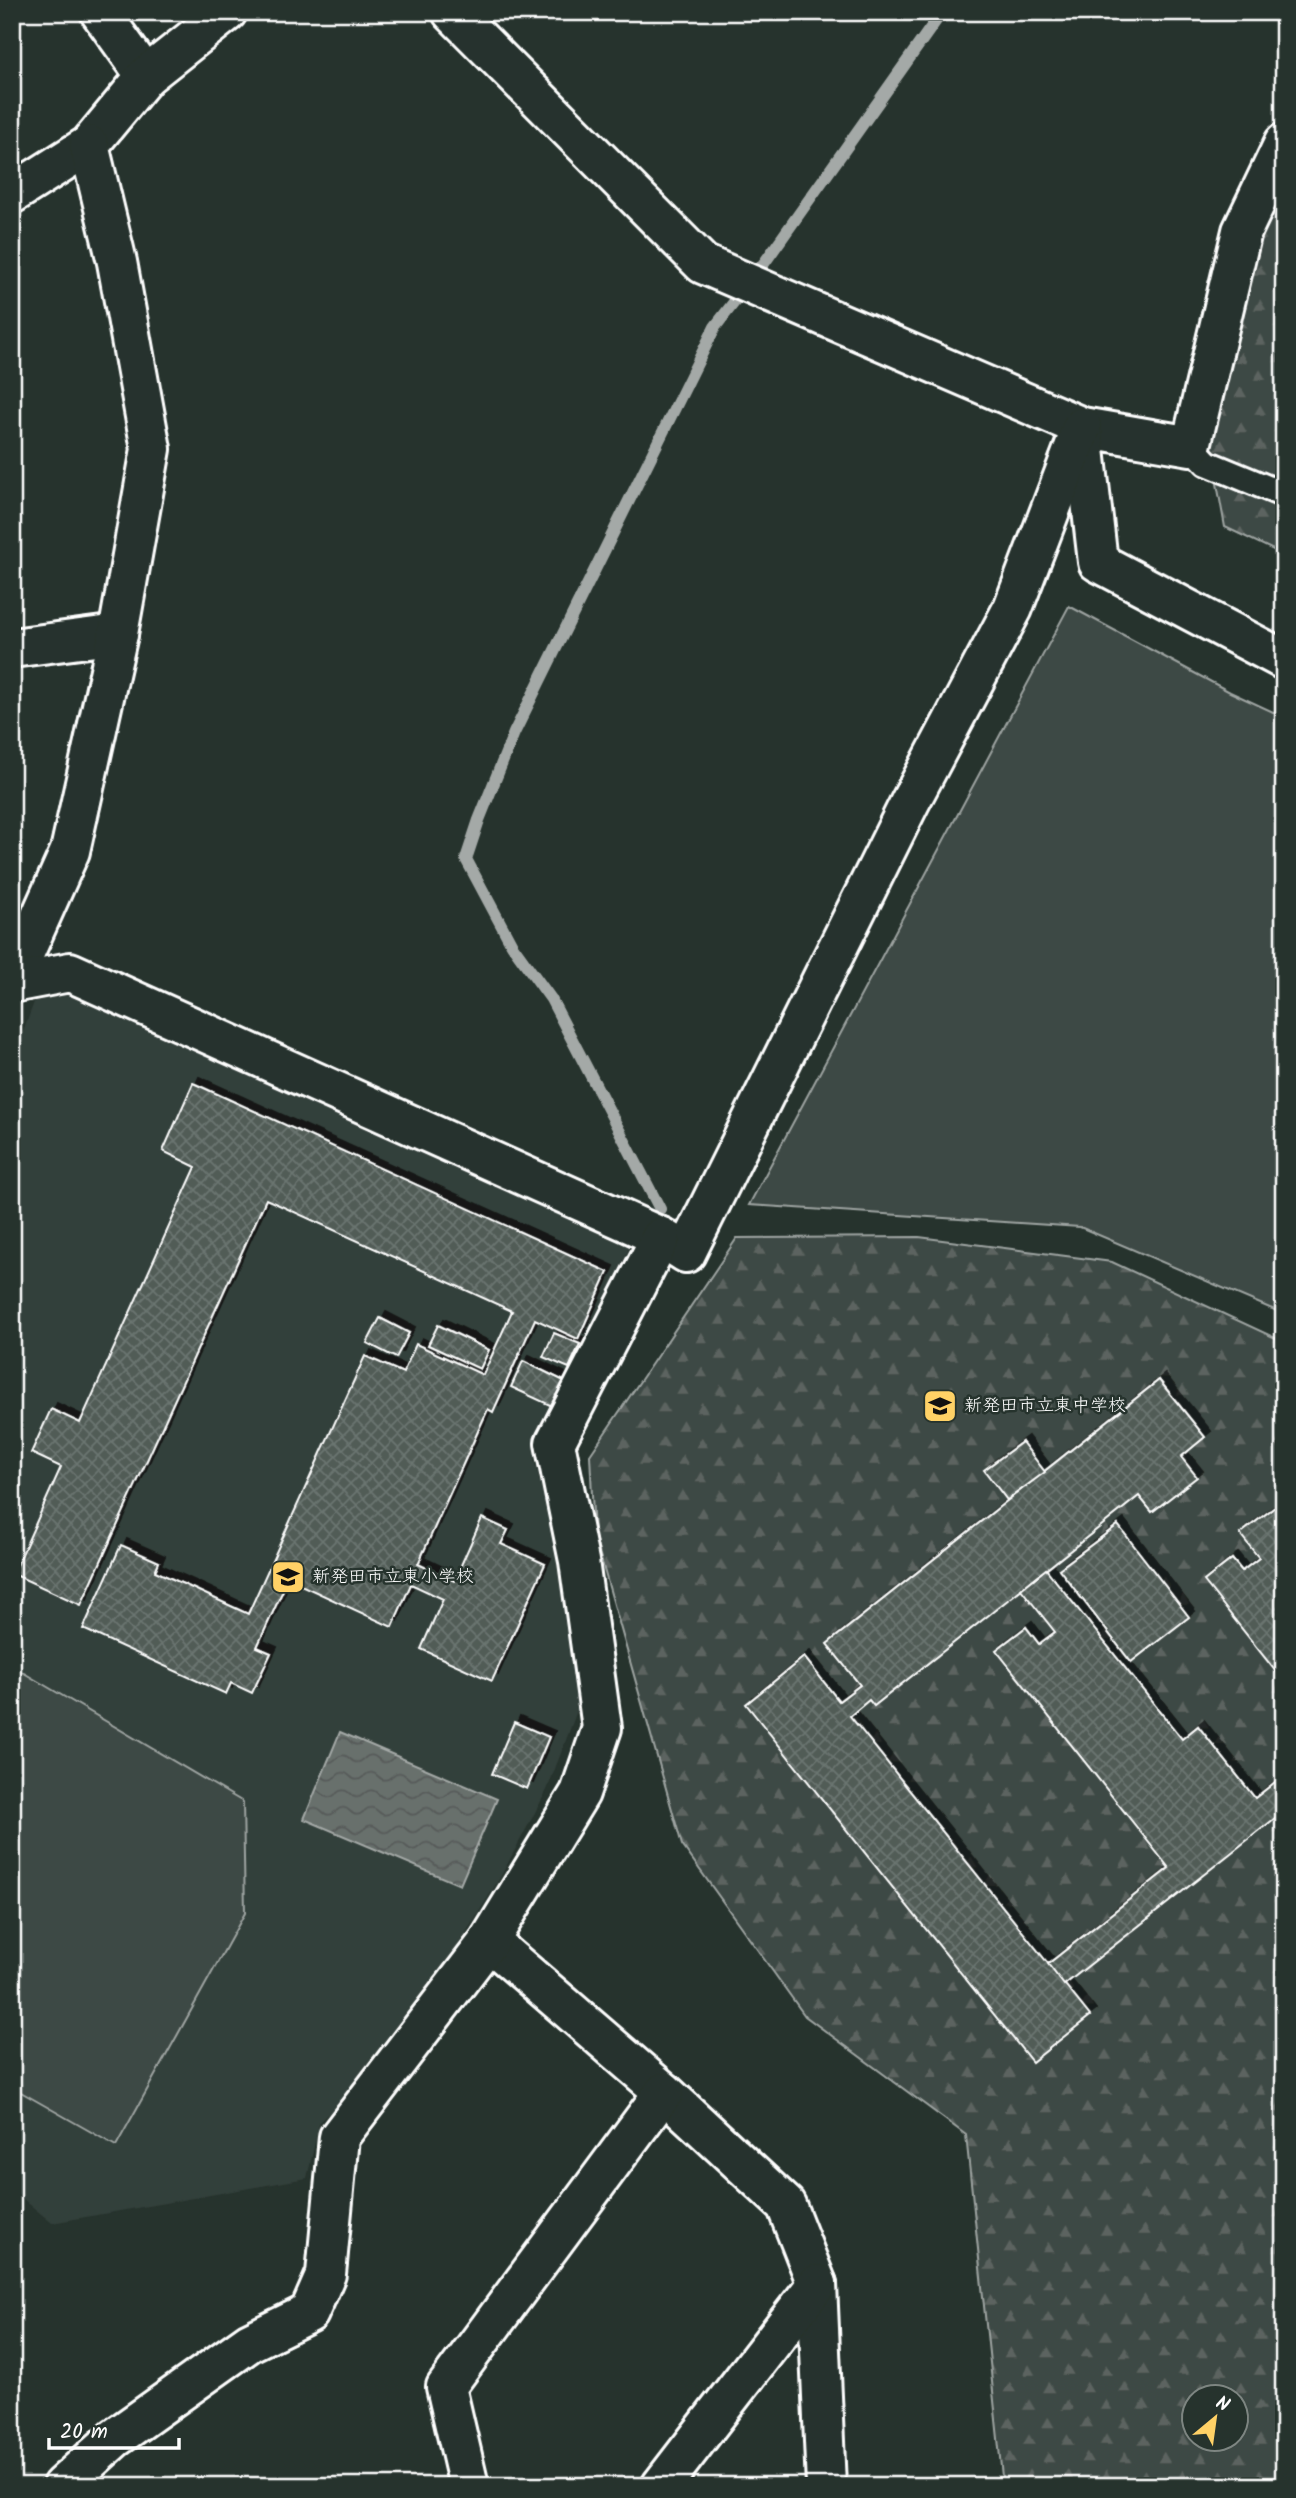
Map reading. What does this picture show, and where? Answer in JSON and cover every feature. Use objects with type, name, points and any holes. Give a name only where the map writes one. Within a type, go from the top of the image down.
[{"type":"street","points":[[100,12],[146,76]]},
{"type":"street","points":[[12,194],[89,145],[146,76],[227,12]]},
{"type":"street","points":[[452,12],[703,264],[1082,427],[1191,446],[1242,231],[1284,144]]},
{"type":"street","points":[[12,982],[69,851],[118,634],[151,449],[117,262],[89,145]]},
{"type":"street","points":[[1082,427],[1098,562],[1284,660]]},
{"type":"street","points":[[12,982],[70,972],[661,1237],[686,1253],[910,802],[1013,608],[1082,427]]},
{"type":"street","points":[[12,648],[118,634]]},
{"type":"street","points":[[62,2486],[115,2438],[250,2342],[309,2313],[326,2274],[339,2137],[489,1941],[580,1793],[602,1728],[579,1561],[555,1443],[661,1237]]},
{"type":"street","points":[[489,1941],[664,2092],[786,2205],[817,2284],[826,2486]]},
{"type":"street","points":[[469,2486],[446,2387],[664,2092]]},
{"type":"street","points":[[661,2486],[817,2284]]},
{"type":"lane","points":[[1191,446],[1207,463],[1284,495]]},
{"type":"shaded area","name":"新発田市立東小学校","points":[[66,984],[385,1125],[630,1246],[534,1459],[573,1604],[579,1667],[577,1711],[547,1790],[500,1878],[383,2066],[320,2121],[307,2178],[52,2223],[12,2190],[12,1062],[37,994]]},
{"type":"green space","points":[[1284,185],[1284,555],[1225,527],[1209,440],[1260,233]]},
{"type":"green space","points":[[1069,606],[1230,692],[1284,717],[1284,1314],[1080,1227],[749,1205]]},
{"type":"green space","name":"新発田市立東中学校","points":[[919,1237],[1112,1262],[1284,1342],[1284,2486],[1003,2486],[966,2135],[805,2016],[682,1845],[594,1534],[590,1455],[737,1238]]},
{"type":"green space","points":[[12,1666],[243,1802],[245,1913],[116,2146],[12,2087]]},
{"type":"water","points":[[340,1732],[497,1799],[460,1885],[304,1819]]},
{"type":"building","points":[[193,1083],[608,1272],[578,1339],[535,1319],[493,1412],[488,1409],[418,1564],[454,1581],[482,1518],[508,1530],[501,1544],[545,1564],[492,1681],[421,1649],[443,1599],[411,1584],[392,1627],[288,1579],[257,1647],[271,1653],[252,1693],[231,1683],[226,1694],[83,1629],[121,1545],[159,1562],[155,1571],[248,1614],[365,1356],[403,1373],[416,1344],[483,1375],[512,1311],[266,1199],[81,1605],[13,1574],[61,1467],[31,1453],[51,1409],[80,1423],[196,1167],[163,1151]]},
{"type":"building","points":[[380,1318],[409,1333],[396,1358],[367,1343]]},
{"type":"building","points":[[438,1325],[489,1350],[480,1369],[428,1345]]},
{"type":"building","points":[[554,1333],[580,1344],[569,1368],[543,1357]]},
{"type":"building","points":[[523,1361],[564,1381],[552,1406],[511,1387]]},
{"type":"building","points":[[1159,1380],[1205,1437],[1181,1457],[1197,1477],[1152,1512],[1139,1496],[874,1706],[869,1700],[850,1716],[1090,2016],[1032,2062],[746,1704],[804,1657],[839,1701],[860,1685],[827,1644]]},
{"type":"building","points":[[1022,1442],[1045,1472],[1007,1500],[984,1470]]},
{"type":"building","points":[[1284,1500],[1284,1682],[1204,1581],[1232,1559],[1242,1571],[1259,1558],[1240,1534]]},
{"type":"building","points":[[1118,1525],[1189,1617],[1131,1662],[1059,1569]]},
{"type":"building","points":[[1046,1569],[1182,1739],[1198,1726],[1255,1798],[1284,1775],[1284,1811],[1064,1985],[1048,1964],[1169,1868],[996,1650],[1026,1627],[1039,1644],[1055,1632],[1021,1589]]},
{"type":"building","points":[[514,1722],[549,1737],[527,1789],[492,1774]]},
{"type":"waterway","points":[[660,1209],[551,999],[512,945],[466,859],[514,733],[715,327],[765,262],[942,12]]},
{"type":"place","name":"新発田市立東中学校","points":[[940,1406]]},
{"type":"place","name":"新発田市立東小学校","points":[[288,1577]]}]
